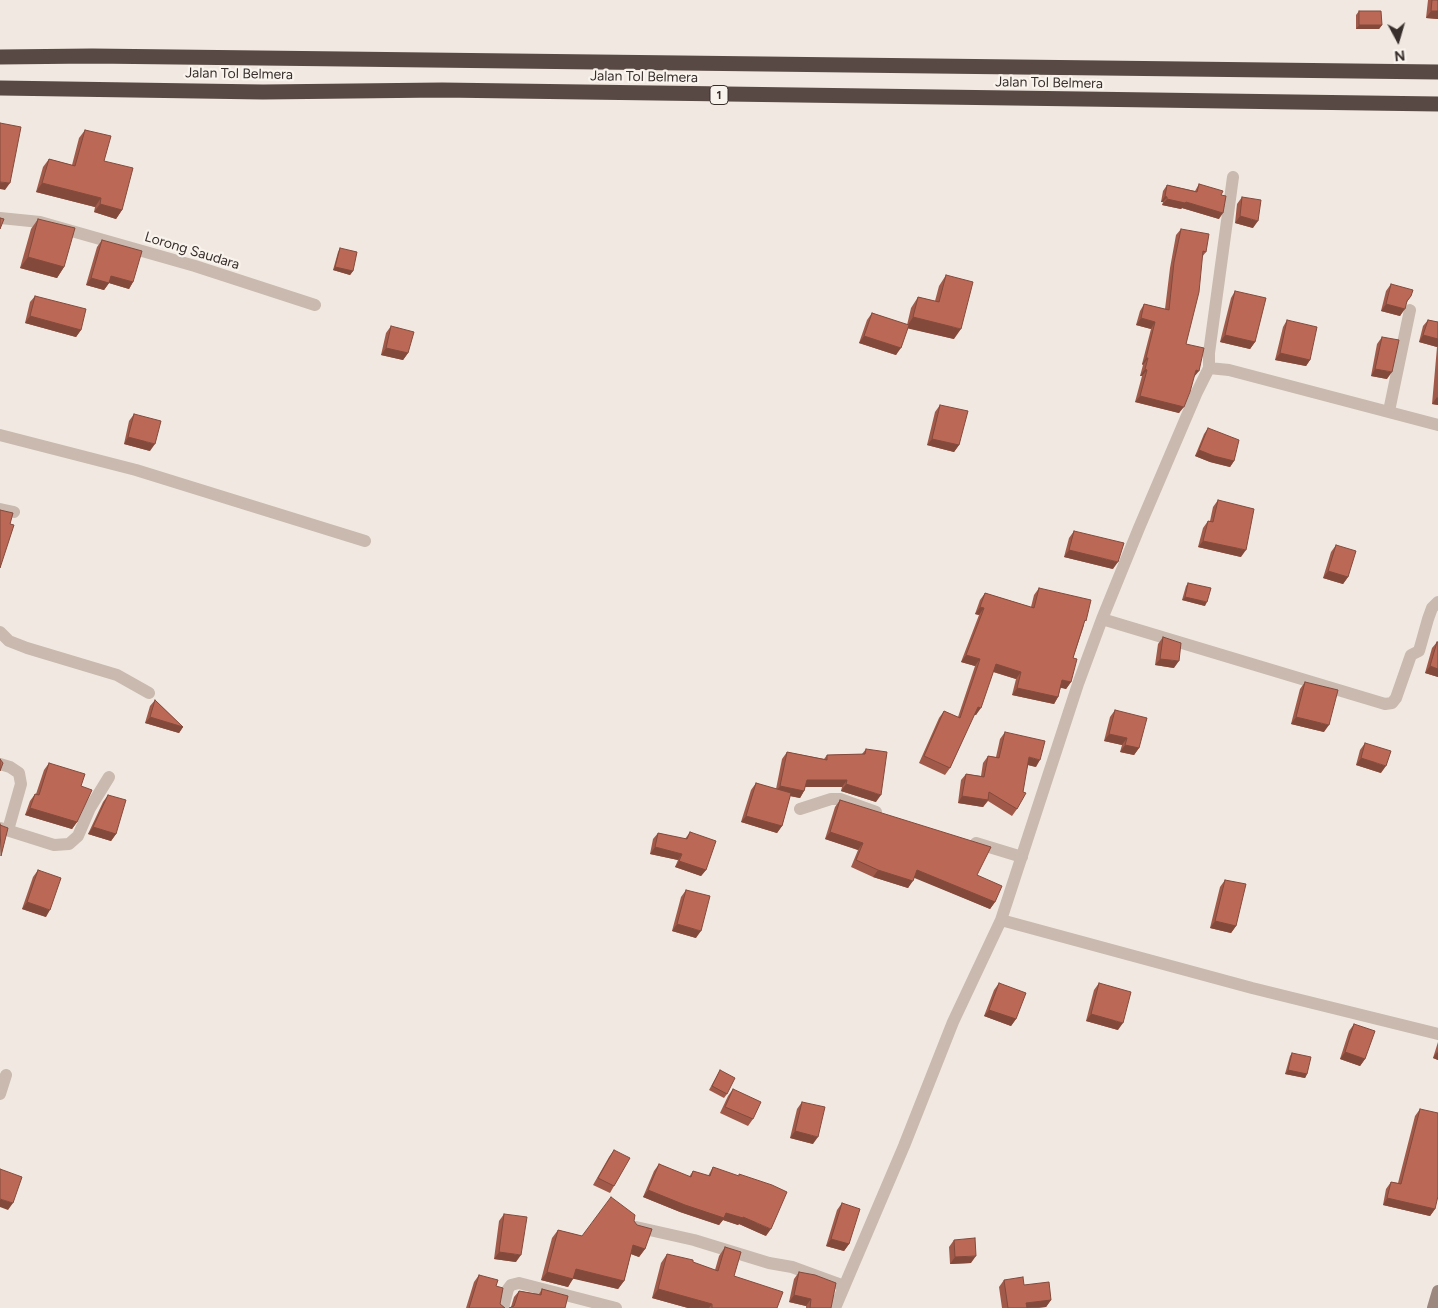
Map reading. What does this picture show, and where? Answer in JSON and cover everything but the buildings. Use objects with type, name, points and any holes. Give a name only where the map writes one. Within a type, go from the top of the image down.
[{"type":"highway","name":"Jalan Tol Belmera","points":[[0,57],[92,56],[1438,72]]},
{"type":"highway","name":"Jalan Tol Belmera","points":[[0,88],[263,92],[442,90],[1438,104]]},
{"type":"street","points":[[835,1308],[904,1146],[953,1022],[1001,920],[1078,684],[1102,619],[1139,528],[1209,368],[1209,353],[1233,177]]},
{"type":"street","name":"Lorong Saudara","points":[[0,218],[40,222],[195,266],[315,306]]},
{"type":"street","points":[[1389,411],[1410,310]]},
{"type":"street","points":[[1209,368],[1229,370],[1438,425]]},
{"type":"street","points":[[0,435],[136,470],[365,541]]},
{"type":"street","points":[[0,510],[14,512]]},
{"type":"street","points":[[1102,619],[1385,704],[1392,703],[1396,698],[1411,655],[1419,651],[1432,608],[1438,602]]},
{"type":"street","points":[[0,632],[10,641],[26,648],[117,675],[148,693]]},
{"type":"street","points":[[0,764],[10,767],[19,773],[21,784],[4,829],[54,845],[69,844],[78,836],[90,808],[109,777]]},
{"type":"street","points":[[800,809],[831,799],[840,800],[885,815]]},
{"type":"street","points":[[968,841],[1022,857]]},
{"type":"street","points":[[1001,920],[1252,988],[1438,1034]]},
{"type":"street","points":[[0,1094],[6,1075]]},
{"type":"street","points":[[636,1227],[702,1242],[769,1263],[792,1267],[844,1286]]},
{"type":"street","points":[[503,1308],[508,1289],[511,1285],[518,1283],[616,1308]]},
{"type":"street","points":[[1433,1308],[1438,1291]]}]
